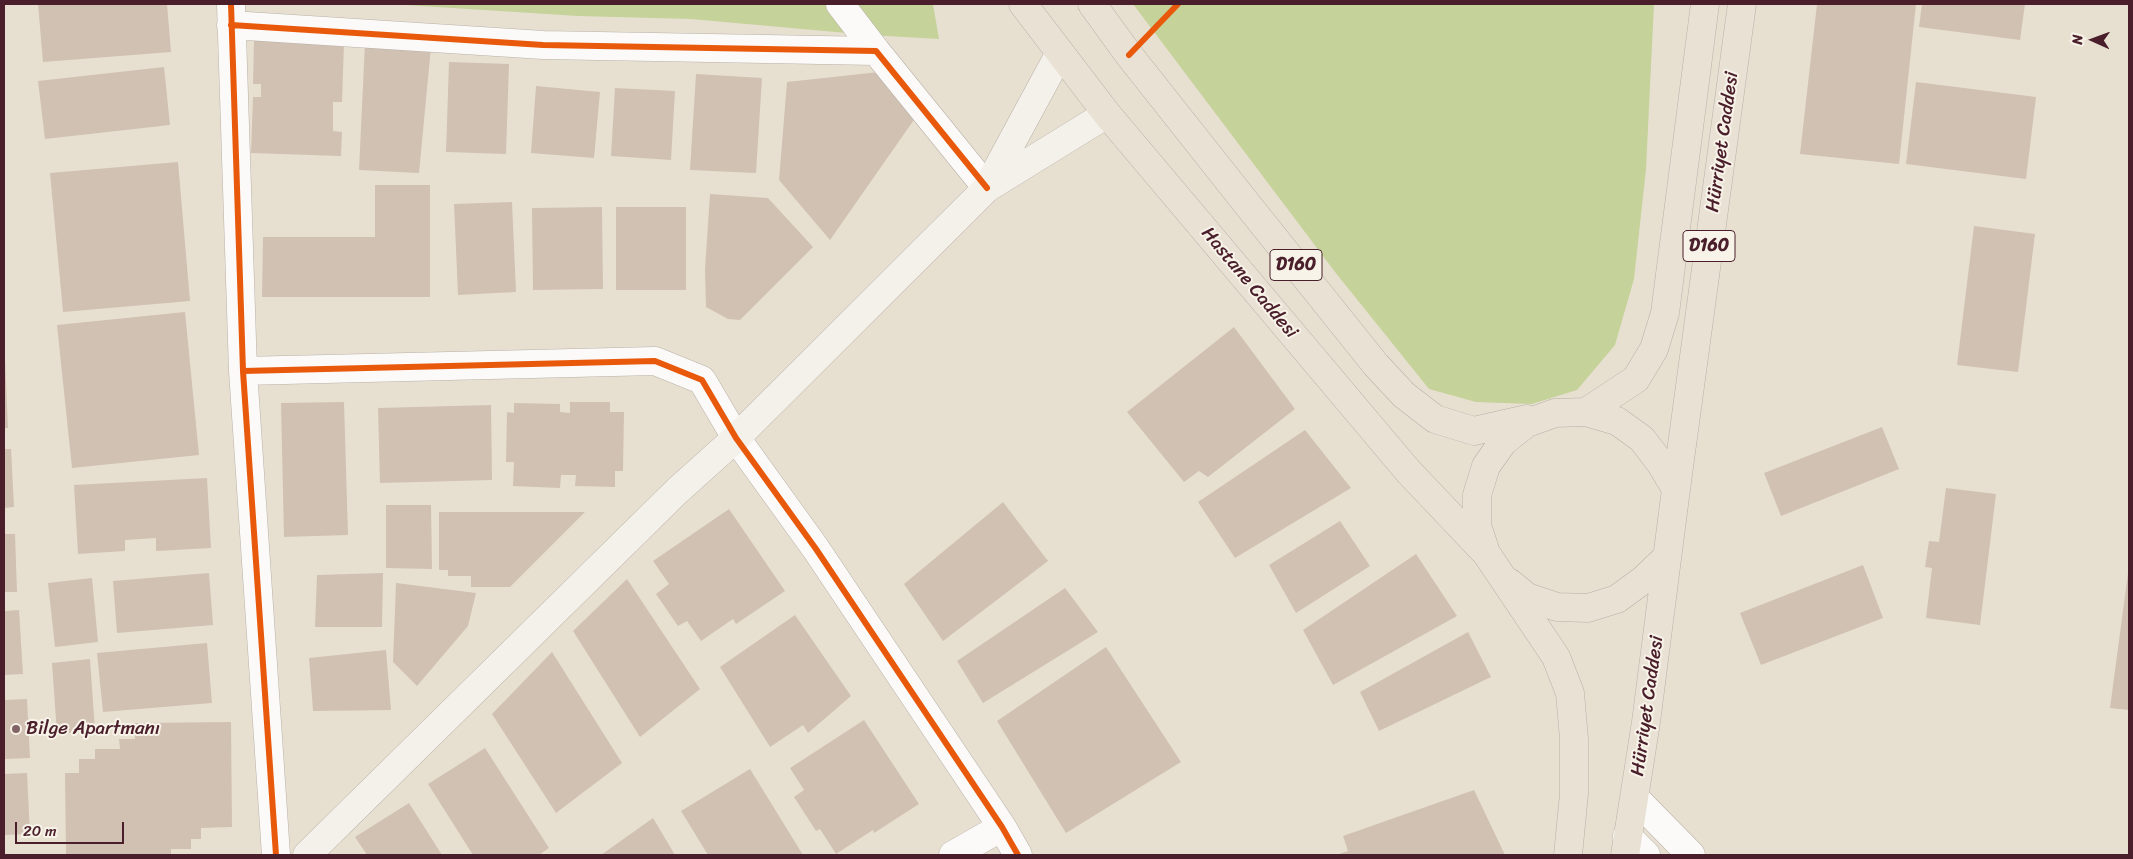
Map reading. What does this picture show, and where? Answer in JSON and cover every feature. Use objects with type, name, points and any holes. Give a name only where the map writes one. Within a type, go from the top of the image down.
[{"type":"main road","name":"Hastane Caddesi","points":[[1022,4],[1107,114],[1408,471],[1486,553]]},
{"type":"main road","name":"D160","points":[[1092,4],[1129,55],[1257,217],[1376,365],[1404,395],[1434,419],[1474,431],[1555,413],[1586,412],[1617,421],[1642,439],[1661,464],[1676,489]]},
{"type":"main road","name":"Hürriyet Caddesi","points":[[1586,412],[1636,379],[1654,349],[1666,313],[1705,4]]},
{"type":"main road","name":"Hürriyet Caddesi","points":[[1626,845],[1635,798],[1742,4]]},
{"type":"main road","points":[[988,188],[1060,53]]},
{"type":"main road","points":[[307,855],[677,491],[736,438],[988,188],[1107,114]]},
{"type":"main road","name":"D160","points":[[1555,413],[1527,423],[1503,442],[1486,466],[1477,495],[1477,525],[1486,553],[1502,578],[1527,597],[1557,607],[1588,608],[1617,598],[1643,580],[1667,557]]},
{"type":"main road","points":[[1502,578],[1556,657],[1570,694],[1574,739],[1574,794],[1568,855]]},
{"type":"street","points":[[840,4],[988,188]]},
{"type":"street","points":[[276,855],[244,371],[231,14],[543,45],[876,51]]},
{"type":"street","points":[[244,371],[654,361],[702,380],[736,438],[816,549],[1002,827],[1018,855]]},
{"type":"street","points":[[1635,798],[1691,855]]},
{"type":"street","points":[[953,855],[1002,827]]},
{"type":"street","points":[[1626,845],[1646,855]]},
{"type":"green space","points":[[390,4],[933,4],[939,39],[869,35],[691,19],[578,16]]},
{"type":"green space","points":[[1133,4],[1654,4],[1646,169],[1634,279],[1615,345],[1577,390],[1532,404],[1476,402],[1429,389],[1335,272]]},
{"type":"building","points":[[38,4],[167,4],[171,52],[43,62]]},
{"type":"building","points":[[1817,4],[1916,4],[1899,164],[1800,154]]},
{"type":"building","points":[[1922,4],[2025,4],[2020,40],[1919,27]]},
{"type":"building","points":[[254,40],[344,43],[342,102],[333,102],[333,131],[342,132],[341,156],[251,153],[253,97],[261,97],[261,84],[253,84]]},
{"type":"building","points":[[365,43],[431,47],[419,173],[359,170]]},
{"type":"building","points":[[449,62],[509,64],[506,154],[446,152]]},
{"type":"building","points":[[164,67],[170,125],[45,139],[38,81]]},
{"type":"building","points":[[879,72],[918,114],[830,240],[779,180],[787,82]]},
{"type":"building","points":[[696,74],[762,78],[756,173],[690,170]]},
{"type":"building","points":[[1916,82],[2036,97],[2026,179],[1906,164]]},
{"type":"building","points":[[536,86],[600,92],[594,158],[531,153]]},
{"type":"building","points":[[615,88],[675,91],[671,160],[611,156]]},
{"type":"building","points":[[178,162],[190,301],[63,312],[50,173]]},
{"type":"building","points":[[375,185],[430,185],[430,297],[262,297],[263,237],[375,237]]},
{"type":"building","points":[[710,194],[768,198],[813,247],[740,320],[728,319],[706,307],[705,269]]},
{"type":"building","points":[[512,202],[516,292],[458,295],[454,204]]},
{"type":"building","points":[[602,207],[603,289],[533,290],[532,208]]},
{"type":"building","points":[[616,207],[686,207],[686,290],[616,290]]},
{"type":"building","points":[[1974,226],[2035,234],[2018,372],[1957,365]]},
{"type":"building","points":[[185,312],[199,455],[72,468],[57,325]]},
{"type":"building","points":[[1234,327],[1295,409],[1208,477],[1199,471],[1184,482],[1127,412]]},
{"type":"building","points":[[5,360],[8,428],[4,428]]},
{"type":"building","points":[[344,402],[348,535],[284,537],[281,403]]},
{"type":"building","points":[[570,402],[610,402],[610,412],[624,412],[623,471],[615,471],[615,487],[575,486],[576,475],[561,475],[560,488],[513,486],[514,462],[506,462],[507,412],[514,413],[514,403],[560,404],[560,412],[570,413]]},
{"type":"building","points":[[491,405],[492,480],[380,483],[378,408]]},
{"type":"building","points":[[1882,427],[1899,469],[1781,516],[1764,473]]},
{"type":"building","points":[[1305,430],[1351,488],[1235,558],[1198,502]]},
{"type":"building","points":[[4,449],[11,449],[14,507],[4,508]]},
{"type":"building","points":[[207,478],[211,548],[156,551],[156,538],[125,540],[125,551],[78,554],[74,485]]},
{"type":"building","points":[[1946,488],[1996,494],[1980,625],[1926,618],[1932,568],[1925,567],[1929,541],[1939,542]]},
{"type":"building","points":[[1003,502],[1048,561],[943,641],[904,584]]},
{"type":"building","points":[[386,505],[431,505],[432,569],[386,568]]},
{"type":"building","points":[[729,509],[785,591],[736,624],[733,619],[701,641],[687,621],[678,626],[656,594],[669,584],[653,561]]},
{"type":"building","points":[[439,512],[585,512],[510,587],[471,587],[471,576],[448,576],[448,570],[439,570]]},
{"type":"building","points":[[1340,521],[1370,566],[1296,613],[1269,565]]},
{"type":"building","points":[[4,534],[15,534],[17,592],[4,592]]},
{"type":"building","points":[[1416,554],[1457,616],[1333,685],[1303,630]]},
{"type":"building","points":[[1863,565],[1883,618],[1761,665],[1740,613]]},
{"type":"building","points":[[209,573],[213,625],[117,633],[113,581]]},
{"type":"building","points":[[383,573],[382,627],[315,627],[317,575]]},
{"type":"building","points":[[2129,573],[2129,710],[2110,708]]},
{"type":"building","points":[[92,578],[98,642],[55,647],[48,583]]},
{"type":"building","points":[[627,579],[700,689],[640,737],[573,631]]},
{"type":"building","points":[[396,583],[476,593],[468,626],[417,686],[393,662]]},
{"type":"building","points":[[1065,588],[1098,632],[983,703],[957,661]]},
{"type":"building","points":[[19,610],[23,674],[4,675],[4,611]]},
{"type":"building","points":[[795,615],[851,696],[808,733],[803,725],[770,747],[720,667]]},
{"type":"building","points":[[1468,632],[1491,677],[1379,731],[1360,692]]},
{"type":"building","points":[[207,643],[212,703],[103,712],[97,653]]},
{"type":"building","points":[[1106,647],[1181,762],[1066,833],[997,721]]},
{"type":"building","points":[[386,650],[391,710],[313,711],[309,658]]},
{"type":"building","points":[[552,652],[622,763],[556,813],[492,714]]},
{"type":"building","points":[[90,659],[95,731],[57,734],[52,663]]},
{"type":"building","name":"Bilge Apartmanı","points":[[27,699],[30,758],[4,759],[4,700]]},
{"type":"building","points":[[864,720],[919,804],[874,833],[873,830],[836,854],[820,829],[816,831],[794,797],[804,790],[790,768]]},
{"type":"building","points":[[231,722],[232,827],[201,828],[201,839],[191,839],[191,849],[171,849],[171,855],[66,855],[65,773],[79,773],[79,759],[95,759],[95,749],[120,749],[119,739],[135,739],[134,723]]},
{"type":"building","points":[[485,748],[549,848],[539,855],[473,855],[428,784]]},
{"type":"building","points":[[750,769],[803,855],[708,855],[681,811]]},
{"type":"building","points":[[27,773],[30,834],[4,835],[4,774]]},
{"type":"building","points":[[1474,790],[1505,855],[1336,855],[1348,851],[1343,836]]},
{"type":"building","points":[[409,803],[442,855],[367,855],[355,837]]},
{"type":"building","points":[[653,818],[675,855],[601,855]]},
{"type":"cycle path","points":[[231,4],[243,371],[276,855]]},
{"type":"cycle path","points":[[1129,55],[1178,4]]},
{"type":"cycle path","points":[[231,25],[543,45],[876,51],[987,188]]},
{"type":"cycle path","points":[[243,371],[655,361],[702,380],[736,438],[816,549],[1002,827],[1018,855]]},
{"type":"place","name":"Bilge Apartmanı","points":[[16,729]]}]
